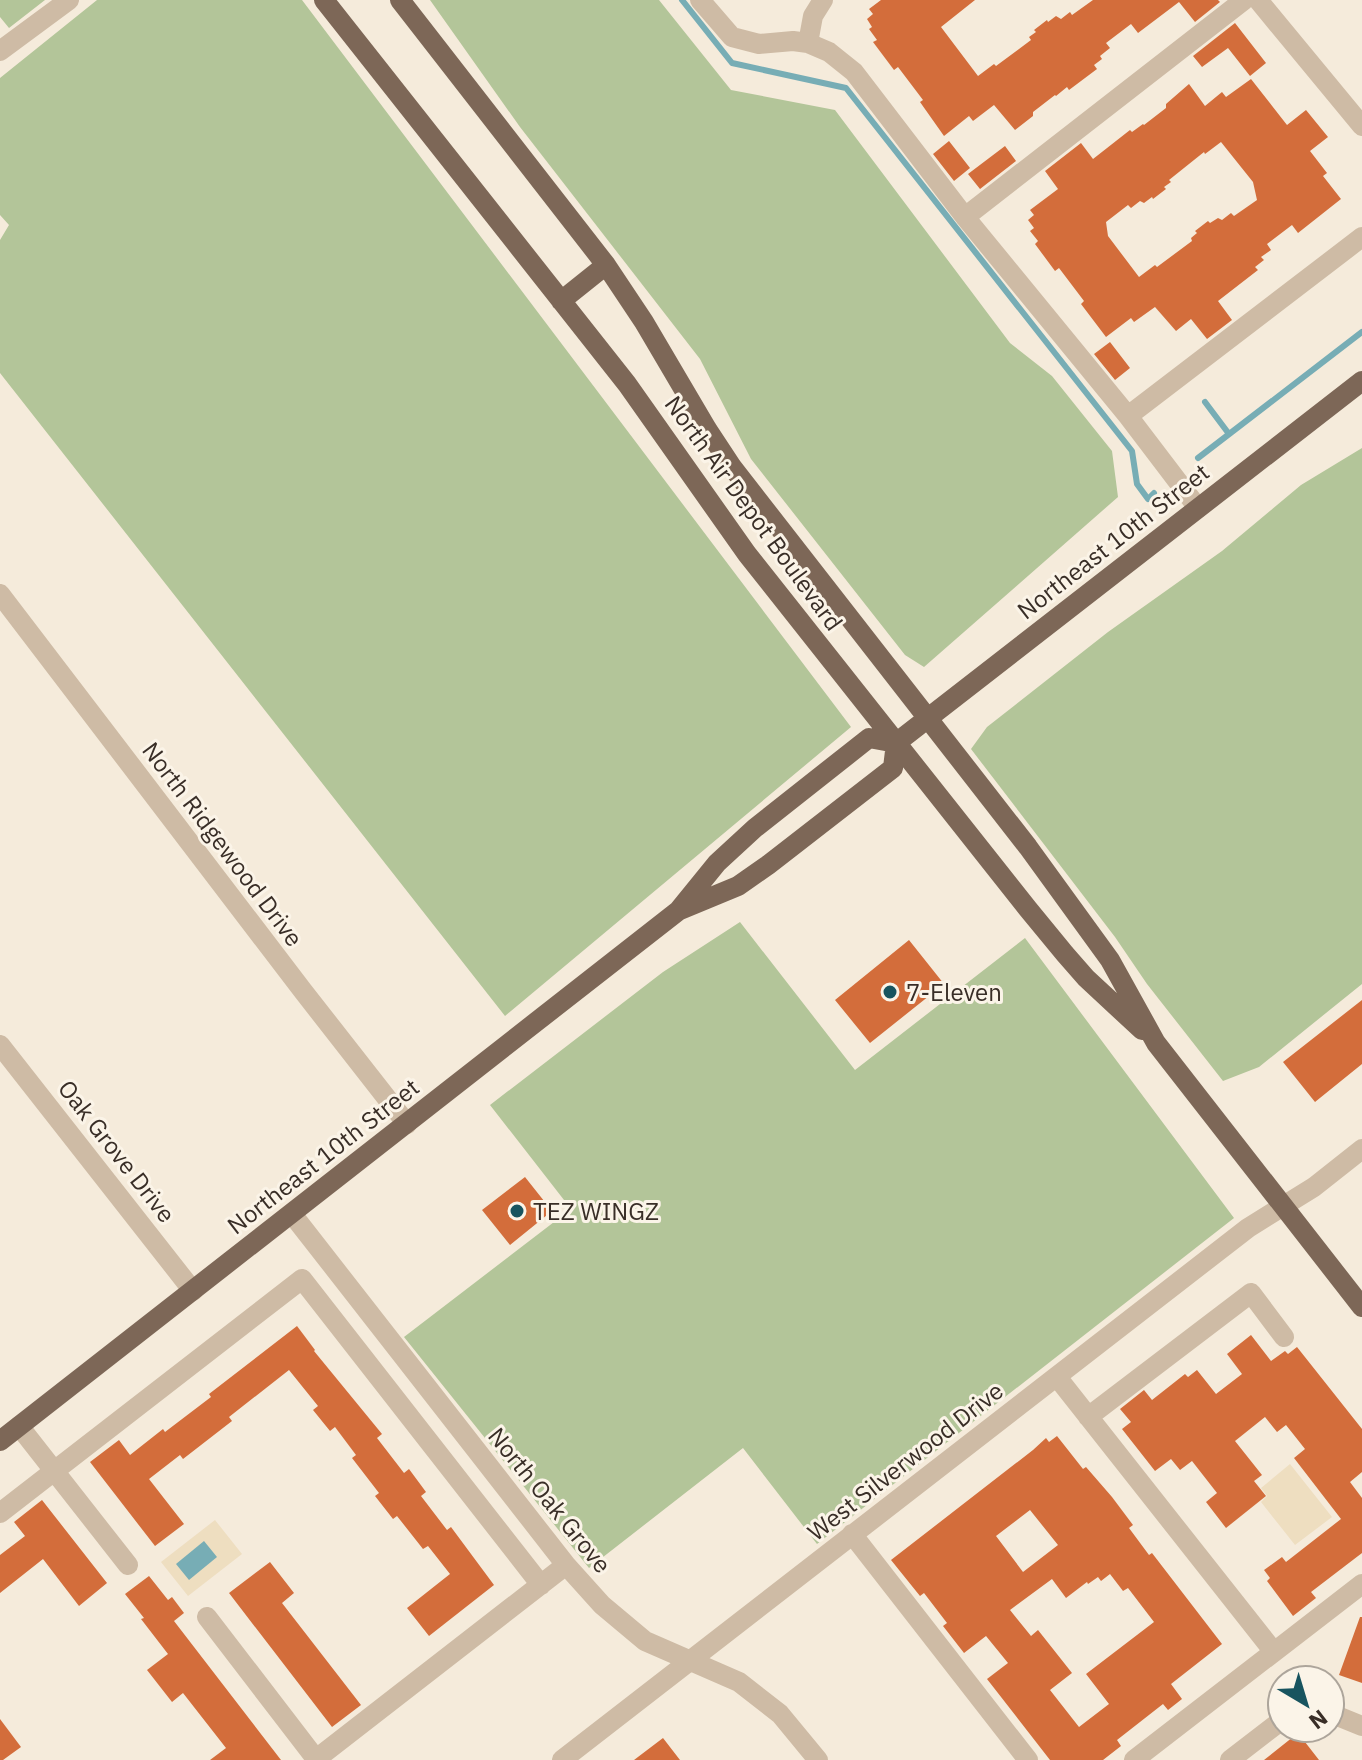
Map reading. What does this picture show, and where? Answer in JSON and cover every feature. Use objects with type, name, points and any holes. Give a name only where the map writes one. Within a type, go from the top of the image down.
[{"type":"main road","name":"North Air Depot Boulevard","points":[[324,0],[653,419],[747,554],[896,743],[1065,954],[1086,978],[1156,1043]]},
{"type":"main road","name":"North Air Depot Boulevard","points":[[400,0],[606,265],[732,467],[1071,905],[1110,960],[1156,1043],[1362,1307]]},
{"type":"main road","points":[[561,301],[606,265]]},
{"type":"main road","name":"Northeast 10th Street","points":[[678,911],[738,886],[768,865],[893,768],[896,743],[1362,381]]},
{"type":"main road","name":"Northeast 10th Street","points":[[0,1441],[678,911],[717,863],[755,828],[869,738],[896,743]]},
{"type":"street","points":[[0,51],[69,0]]},
{"type":"street","points":[[700,0],[732,37],[759,44],[808,43],[829,52],[854,72],[965,217],[1128,416],[1198,508]]},
{"type":"street","points":[[808,43],[813,16],[823,0]]},
{"type":"street","points":[[965,217],[1244,0]]},
{"type":"street","points":[[1258,0],[1362,126]]},
{"type":"street","points":[[1128,416],[1362,237]]},
{"type":"street","name":"North Ridgewood Drive","points":[[0,594],[407,1124]]},
{"type":"street","name":"Oak Grove Drive","points":[[0,1045],[193,1291]]},
{"type":"street","name":"West Silverwood Drive","points":[[562,1760],[1248,1228],[1314,1187],[1362,1149]]},
{"type":"street","name":"North Oak Grove","points":[[292,1214],[566,1565],[602,1605],[645,1641],[739,1682],[780,1714],[818,1760]]},
{"type":"street","points":[[0,1513],[302,1279],[541,1585]]},
{"type":"street","points":[[1088,1417],[1251,1293],[1284,1337]]},
{"type":"street","points":[[1057,1377],[1274,1652]]},
{"type":"street","points":[[19,1426],[128,1565]]},
{"type":"street","points":[[852,1534],[1028,1760]]},
{"type":"street","points":[[207,1617],[316,1760],[566,1565]]},
{"type":"street","points":[[1134,1760],[1362,1584]]},
{"type":"street","points":[[1230,1760],[1266,1732]]},
{"type":"green space","points":[[0,0],[45,0],[9,28],[0,17]]},
{"type":"green space","points":[[97,0],[302,0],[851,727],[505,1016],[0,373],[0,240],[9,225],[0,215],[0,78]]},
{"type":"green space","points":[[430,0],[659,0],[731,90],[835,110],[1010,343],[1052,376],[1112,451],[1118,497],[924,667],[905,655],[751,459],[700,359],[520,127]]},
{"type":"green space","points":[[1362,448],[1362,984],[1259,1067],[1223,1081],[971,749],[987,727],[1108,632],[1222,551],[1301,485]]},
{"type":"green space","points":[[740,922],[855,1070],[1025,938],[1234,1218],[817,1544],[743,1448],[589,1568],[404,1337],[571,1209],[490,1105],[663,972]]},
{"type":"shaded area","points":[[1290,1464],[1332,1517],[1295,1545],[1261,1502],[1267,1496],[1261,1488]]},
{"type":"shaded area","points":[[215,1520],[242,1554],[188,1596],[161,1562]]},
{"type":"water","points":[[204,1541],[217,1557],[189,1580],[176,1564]]},
{"type":"building","points":[[881,0],[975,0],[941,27],[978,76],[1031,40],[1029,37],[1036,32],[1034,30],[1047,20],[1056,16],[1061,19],[1070,12],[1072,15],[1093,0],[1220,2],[1195,22],[1179,2],[1138,33],[1131,24],[1106,43],[1110,48],[1094,65],[1097,69],[1069,90],[1067,87],[1055,95],[1015,130],[994,105],[973,121],[969,116],[944,136],[920,102],[923,100],[898,67],[894,70],[873,42],[877,40],[869,29],[872,27],[867,19],[873,14],[869,9]]},
{"type":"building","points":[[1235,23],[1266,63],[1250,76],[1228,48],[1202,67],[1193,56]]},
{"type":"building","points":[[1251,79],[1287,125],[1306,110],[1328,137],[1310,151],[1327,173],[1323,176],[1341,199],[1298,233],[1292,225],[1267,244],[1271,250],[1261,257],[1264,260],[1255,267],[1258,270],[1218,301],[1232,320],[1207,339],[1191,319],[1176,331],[1155,307],[1134,322],[1131,318],[1106,337],[1059,268],[1055,271],[1035,244],[1038,241],[1030,231],[1034,228],[1028,220],[1034,215],[1030,210],[1058,189],[1045,171],[1081,143],[1093,159],[1130,130],[1132,132],[1144,125],[1166,108],[1166,104],[1189,84],[1205,106],[1222,92],[1226,97]],"holes":[[[1221,142],[1253,182],[1257,200],[1234,216],[1231,213],[1222,220],[1208,221],[1195,231],[1197,233],[1191,238],[1192,241],[1139,277],[1108,236],[1106,222],[1128,205],[1131,208],[1140,201],[1144,203],[1153,199],[1166,189],[1164,187],[1171,182],[1169,180]]]},
{"type":"building","points":[[949,141],[970,168],[954,181],[933,154]]},
{"type":"building","points":[[1005,146],[1016,161],[980,189],[968,174]]},
{"type":"building","points":[[1110,342],[1130,368],[1115,380],[1094,354]]},
{"type":"building","name":"7-Eleven","points":[[909,940],[944,984],[870,1043],[835,1000]]},
{"type":"building","points":[[1362,1000],[1362,1064],[1315,1102],[1283,1062]]},
{"type":"building","name":"TEZ WINGZ","points":[[525,1177],[552,1211],[510,1245],[482,1210]]},
{"type":"building","points":[[297,1326],[382,1434],[377,1438],[404,1473],[409,1469],[426,1492],[421,1496],[447,1530],[451,1527],[494,1585],[429,1636],[407,1608],[450,1574],[428,1546],[423,1549],[397,1516],[393,1519],[375,1496],[379,1493],[352,1458],[356,1455],[335,1427],[330,1431],[313,1410],[318,1406],[289,1370],[229,1417],[232,1421],[183,1459],[180,1455],[149,1479],[184,1524],[155,1546],[90,1462],[119,1440],[130,1455],[211,1397],[209,1394]]},
{"type":"building","points":[[1251,1335],[1271,1361],[1297,1347],[1362,1429],[1362,1472],[1350,1482],[1362,1498],[1362,1553],[1311,1592],[1316,1598],[1293,1616],[1267,1581],[1270,1578],[1264,1570],[1282,1557],[1286,1562],[1341,1519],[1294,1458],[1305,1449],[1286,1425],[1277,1432],[1265,1417],[1235,1441],[1262,1475],[1254,1481],[1266,1496],[1226,1528],[1206,1502],[1217,1493],[1192,1461],[1180,1470],[1171,1459],[1155,1471],[1122,1429],[1131,1422],[1120,1409],[1144,1390],[1152,1400],[1185,1374],[1188,1377],[1197,1370],[1216,1394],[1242,1374],[1227,1354]]},
{"type":"building","points":[[1057,1436],[1083,1469],[1086,1467],[1112,1497],[1133,1525],[1129,1528],[1149,1555],[1152,1553],[1222,1644],[1171,1684],[1182,1699],[1168,1710],[1163,1704],[1117,1740],[1121,1746],[1103,1760],[1050,1760],[987,1679],[1008,1663],[986,1636],[964,1653],[943,1626],[947,1623],[924,1593],[920,1596],[891,1560],[1046,1438],[1049,1442]],"holes":[[[1030,1510],[1058,1545],[1023,1572],[996,1536]],[[1110,1574],[1123,1591],[1128,1588],[1154,1622],[1086,1674],[1109,1704],[1079,1727],[1050,1690],[1072,1673],[1038,1630],[1031,1636],[1010,1610],[1052,1579],[1066,1598],[1087,1582],[1098,1577],[1101,1581]]]},
{"type":"building","points":[[42,1500],[107,1583],[79,1606],[43,1559],[0,1593],[0,1555],[25,1536],[14,1522]]},
{"type":"building","points":[[270,1562],[294,1593],[282,1603],[361,1705],[332,1727],[229,1593]]},
{"type":"building","points":[[149,1576],[168,1600],[172,1597],[184,1613],[174,1621],[281,1760],[210,1760],[226,1748],[183,1693],[172,1702],[147,1670],[168,1654],[125,1594]]},
{"type":"building","points":[[1362,1617],[1362,1683],[1346,1677],[1346,1664],[1343,1664]]},
{"type":"building","points":[[0,1719],[21,1747],[3,1760],[0,1760]]},
{"type":"building","points":[[663,1738],[680,1760],[634,1760]]},
{"type":"building","points":[[1284,1744],[1307,1744],[1319,1760],[1264,1760]]},
{"type":"waterway","points":[[682,0],[732,63],[846,88],[1132,451],[1137,484],[1148,499],[1154,493]]},
{"type":"waterway","points":[[1198,458],[1362,332]]},
{"type":"waterway","points":[[1205,402],[1229,434]]},
{"type":"place","name":"7-Eleven","points":[[890,992]]},
{"type":"place","name":"TEZ WINGZ","points":[[517,1211]]}]
